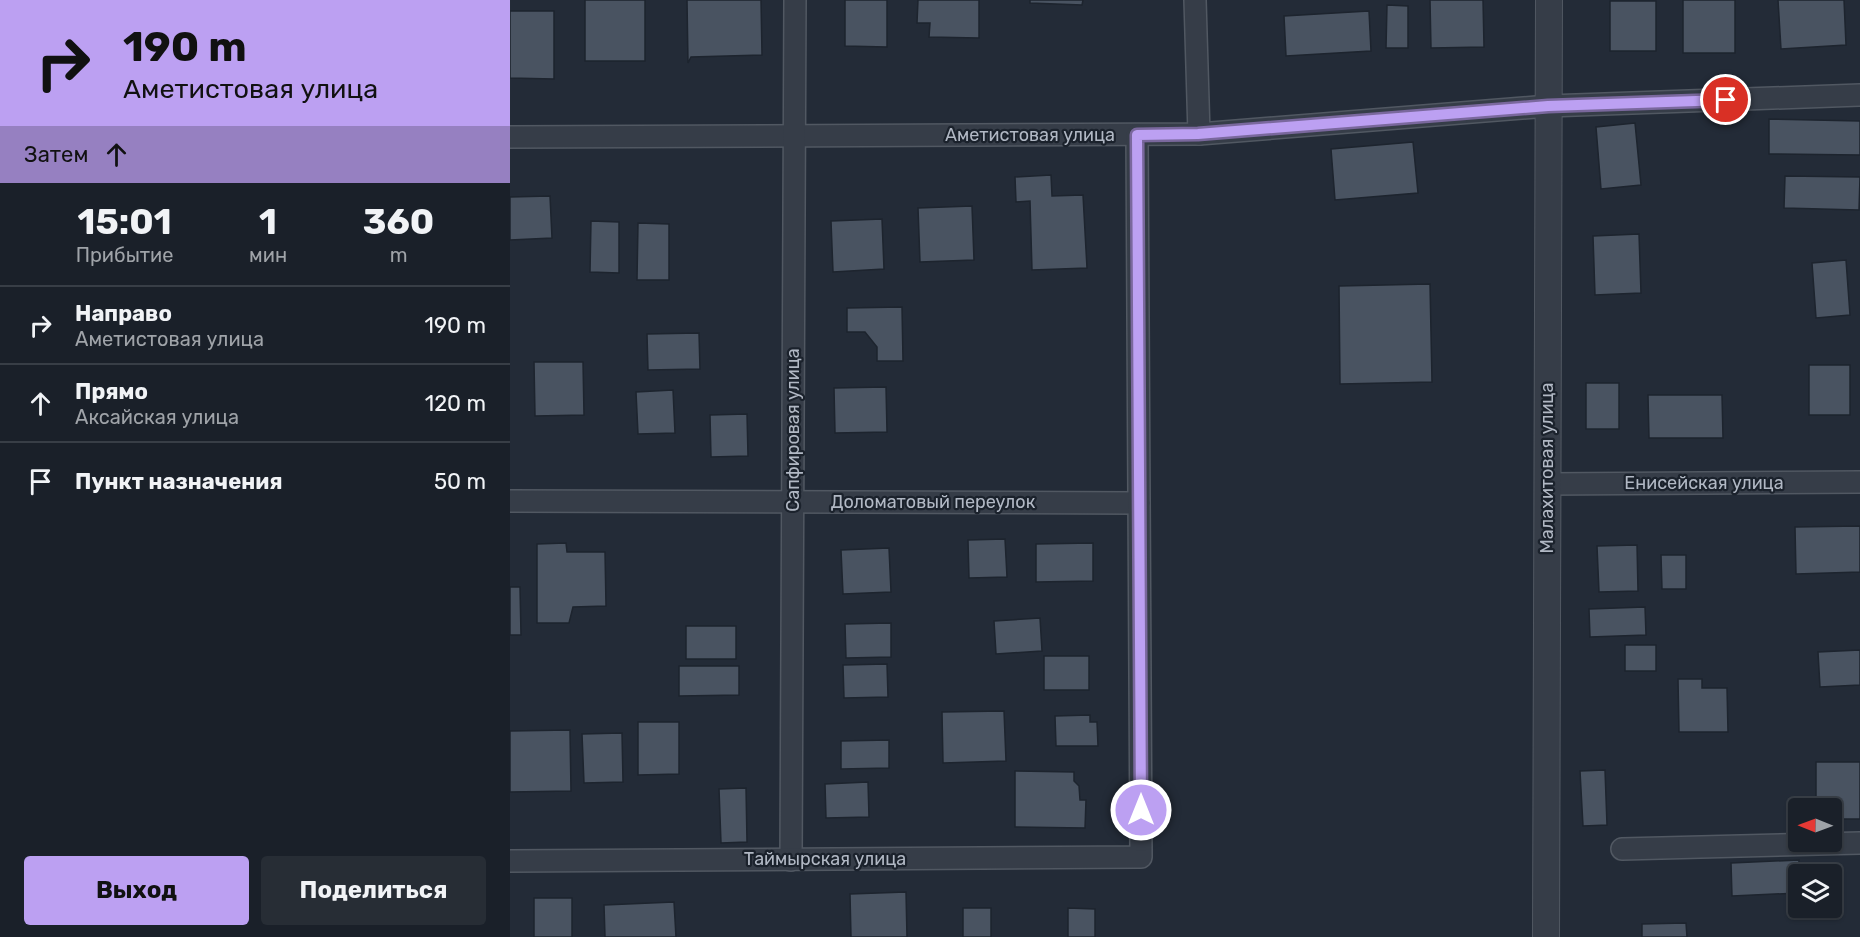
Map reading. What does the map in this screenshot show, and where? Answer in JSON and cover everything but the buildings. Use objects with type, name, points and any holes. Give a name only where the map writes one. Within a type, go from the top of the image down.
[{"type":"street","name":"Сапфировая улица","points":[[791,860],[795,0]]},
{"type":"street","points":[[1195,0],[1198,134]]},
{"type":"street","name":"Малахитовая улица","points":[[1546,937],[1549,0]]},
{"type":"street","name":"Аметистовая улица","points":[[510,137],[1198,134],[1548,106],[1860,95]]},
{"type":"street","points":[[1137,135],[1139,503]]},
{"type":"street","name":"Енисейская улица","points":[[1547,484],[1860,482]]},
{"type":"street","name":"Доломатовый переулок","points":[[510,501],[1139,503]]},
{"type":"street","name":"Таймырская улица","points":[[510,861],[1141,857],[1139,503]]},
{"type":"street","points":[[1622,849],[1860,843]]},
{"type":"route","points":[[1141,810],[1137,135],[1198,134],[1548,106],[1726,100]]}]
